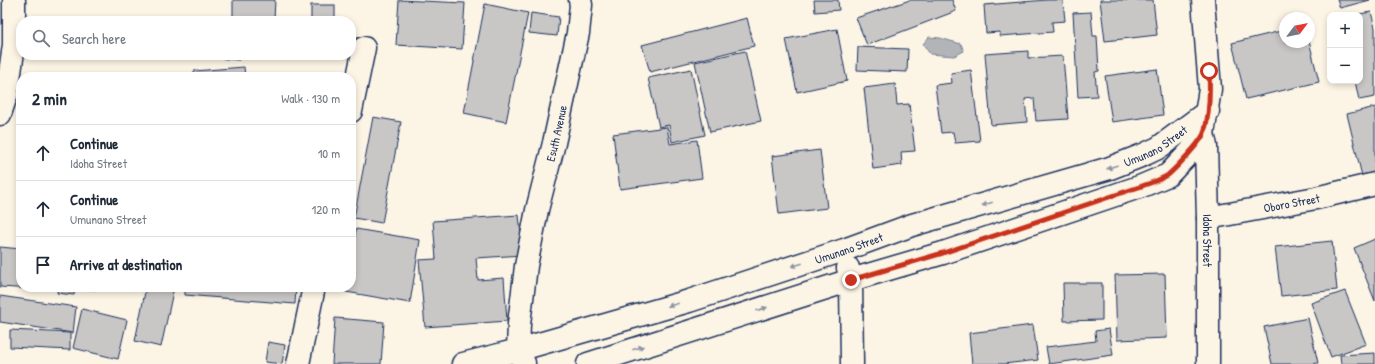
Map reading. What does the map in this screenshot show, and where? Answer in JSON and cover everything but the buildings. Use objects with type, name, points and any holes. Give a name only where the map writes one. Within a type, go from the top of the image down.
[{"type":"street","points":[[0,114],[7,93],[14,45],[14,0]]},
{"type":"street","name":"Esuth Avenue","points":[[521,357],[526,266],[537,210],[554,144],[576,41],[581,6],[580,0]]},
{"type":"street","name":"Idoha Street","points":[[1203,0],[1210,80],[1202,122],[1206,146],[1208,218],[1208,364]]},
{"type":"street","points":[[356,87],[364,48]]},
{"type":"street","name":"Umunano Street","points":[[463,364],[521,357],[912,226],[1110,168],[1158,148],[1179,133],[1202,122]]},
{"type":"street","name":"Umunano Street","points":[[588,364],[851,280],[943,253],[1157,181],[1168,174],[1191,151],[1202,122]]},
{"type":"street","name":"Oboro Street","points":[[1208,218],[1316,198],[1375,184]]},
{"type":"street","points":[[844,250],[851,280],[852,364]]},
{"type":"street","points":[[298,364],[313,292]]},
{"type":"shaded area","points":[[929,37],[940,38],[961,44],[964,51],[954,56],[930,54],[923,44]]},
{"type":"route","points":[[851,280],[943,253],[1157,181],[1168,174],[1191,151],[1204,134],[1210,89],[1209,71]]}]
